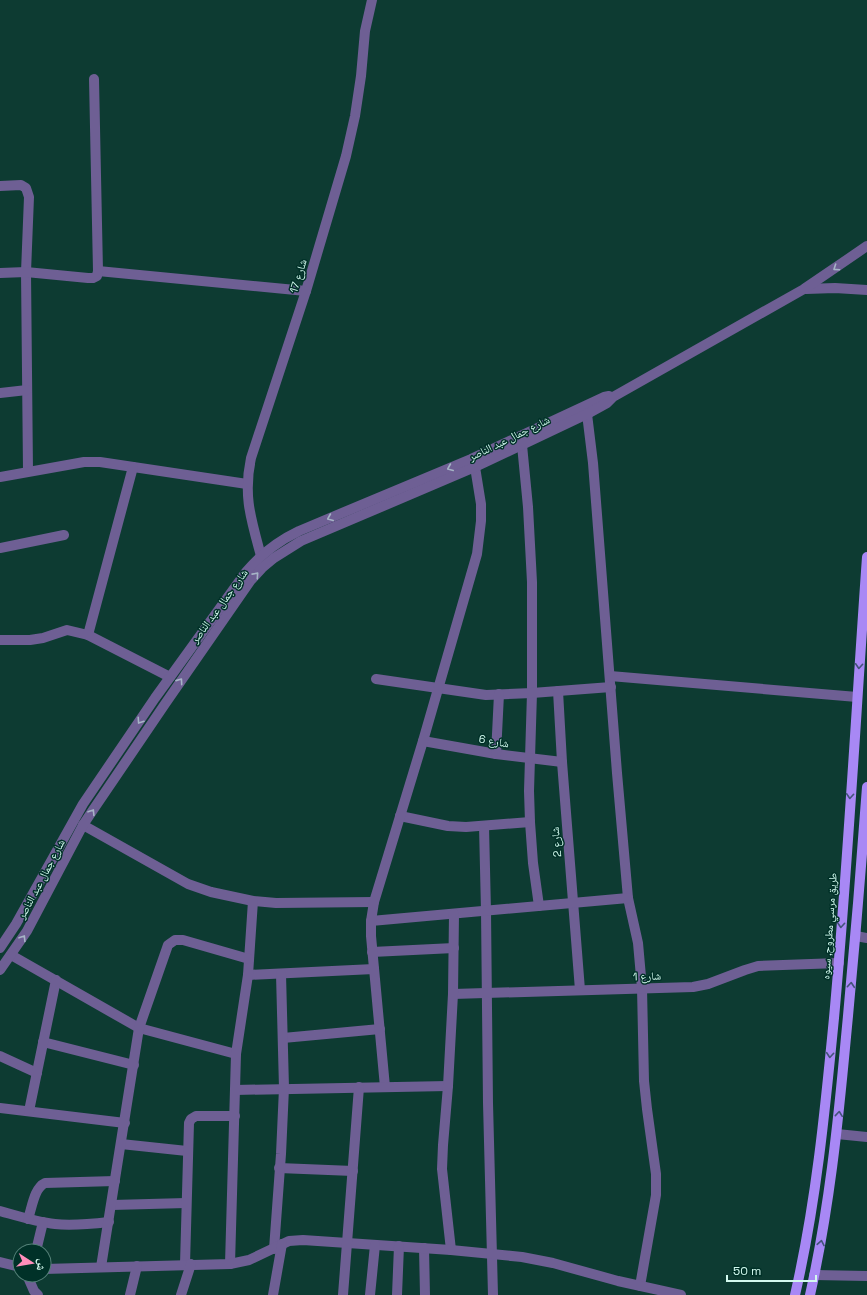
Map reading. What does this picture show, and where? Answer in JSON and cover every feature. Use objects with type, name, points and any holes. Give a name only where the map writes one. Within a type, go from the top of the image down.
[{"type":"main road","name":"طريق مرسي مطروح, سيوه","points":[[795,1295],[812,1210],[822,1136],[839,963],[867,557]]},
{"type":"main road","points":[[798,1282],[811,1290],[831,1182],[856,936],[867,787]]},
{"type":"street","name":"شارع 17","points":[[261,556],[249,512],[247,484],[251,458],[306,291],[351,136],[359,96],[365,31],[372,0]]},
{"type":"street","points":[[0,273],[26,272],[93,278],[97,276],[94,79]]},
{"type":"street","points":[[0,186],[21,185],[26,188],[28,192],[26,272],[28,471]]},
{"type":"street","name":"شارع جمال عبد الناصر","points":[[0,970],[27,931],[83,826],[165,704],[252,580],[274,558],[301,541],[475,467],[587,414],[613,397],[804,289],[867,246]]},
{"type":"street","points":[[98,271],[306,291]]},
{"type":"street","name":"شارع جمال عبد الناصر","points":[[804,289],[835,288],[867,290]]},
{"type":"street","points":[[0,393],[27,390]]},
{"type":"street","name":"شارع جمال عبد الناصر","points":[[0,948],[16,924],[77,814],[155,698],[246,572],[261,556],[279,542],[299,531],[471,459],[604,397],[613,397]]},
{"type":"street","points":[[587,414],[593,463],[628,898],[638,943],[642,988],[644,1081],[656,1174],[656,1195],[640,1286]]},
{"type":"street","points":[[522,445],[531,544],[532,582],[530,822],[533,863],[540,906]]},
{"type":"street","points":[[0,477],[84,462],[100,462],[247,484]]},
{"type":"street","points":[[88,635],[133,467]]},
{"type":"street","points":[[385,1087],[372,952],[371,921],[374,902],[423,741],[477,554],[480,538],[481,504],[475,467]]},
{"type":"street","points":[[0,548],[64,536]]},
{"type":"street","points":[[0,640],[30,640],[43,638],[67,630],[88,635],[170,678]]},
{"type":"street","points":[[610,676],[857,697]]},
{"type":"street","points":[[376,679],[486,695],[611,687]]},
{"type":"street","name":"شارع 2","points":[[558,691],[562,762],[580,990]]},
{"type":"street","points":[[496,754],[499,694]]},
{"type":"street","points":[[155,698],[165,704]]},
{"type":"street","name":"شارع 6","points":[[423,741],[496,754],[562,762]]},
{"type":"street","points":[[400,816],[448,826],[484,826],[530,822]]},
{"type":"street","points":[[83,826],[188,884],[211,892],[253,902],[374,902]]},
{"type":"street","points":[[484,826],[493,1295]]},
{"type":"street","points":[[371,921],[628,898]]},
{"type":"street","points":[[230,1264],[236,1054],[248,975],[253,902]]},
{"type":"street","points":[[451,1250],[442,1169],[453,994],[454,914]]},
{"type":"street","points":[[856,936],[867,938]]},
{"type":"street","points":[[101,1267],[139,1028],[166,949],[168,945],[175,940],[183,940],[249,959]]},
{"type":"street","points":[[372,952],[454,948]]},
{"type":"street","points":[[11,956],[139,1028],[236,1054]]},
{"type":"street","name":"شارع 1","points":[[453,994],[692,987],[708,984],[758,966],[839,963]]},
{"type":"street","points":[[248,975],[374,969]]},
{"type":"street","points":[[274,1295],[278,1246],[279,1168],[284,1088],[281,974]]},
{"type":"street","points":[[29,1112],[56,980]]},
{"type":"street","points":[[282,1038],[380,1029]]},
{"type":"street","points":[[44,1042],[134,1065]]},
{"type":"street","points":[[0,1056],[37,1073]]},
{"type":"street","points":[[235,1090],[448,1086]]},
{"type":"street","points":[[343,1295],[359,1088]]},
{"type":"street","points":[[0,1108],[125,1122]]},
{"type":"street","points":[[181,1295],[188,1264],[186,1203],[188,1123],[193,1117],[196,1116],[235,1116]]},
{"type":"street","points":[[837,1134],[867,1136]]},
{"type":"street","points":[[121,1144],[187,1151]]},
{"type":"street","points":[[279,1168],[353,1170]]},
{"type":"street","points":[[28,1218],[36,1192],[42,1184],[49,1182],[115,1181]]},
{"type":"street","points":[[112,1205],[186,1203]]},
{"type":"street","points":[[0,1211],[43,1222],[68,1224],[109,1222]]},
{"type":"street","points":[[38,1243],[43,1222]]},
{"type":"street","points":[[52,1269],[230,1264],[250,1260],[278,1246],[296,1240],[492,1253],[539,1260],[681,1295]]},
{"type":"street","points":[[370,1295],[375,1245]]},
{"type":"street","points":[[397,1295],[398,1246]]},
{"type":"street","points":[[424,1248],[425,1295]]},
{"type":"street","points":[[0,1262],[12,1265]]},
{"type":"street","points":[[130,1295],[137,1266]]},
{"type":"street","points":[[814,1275],[867,1276]]},
{"type":"street","points":[[30,1283],[34,1291],[38,1295]]}]
